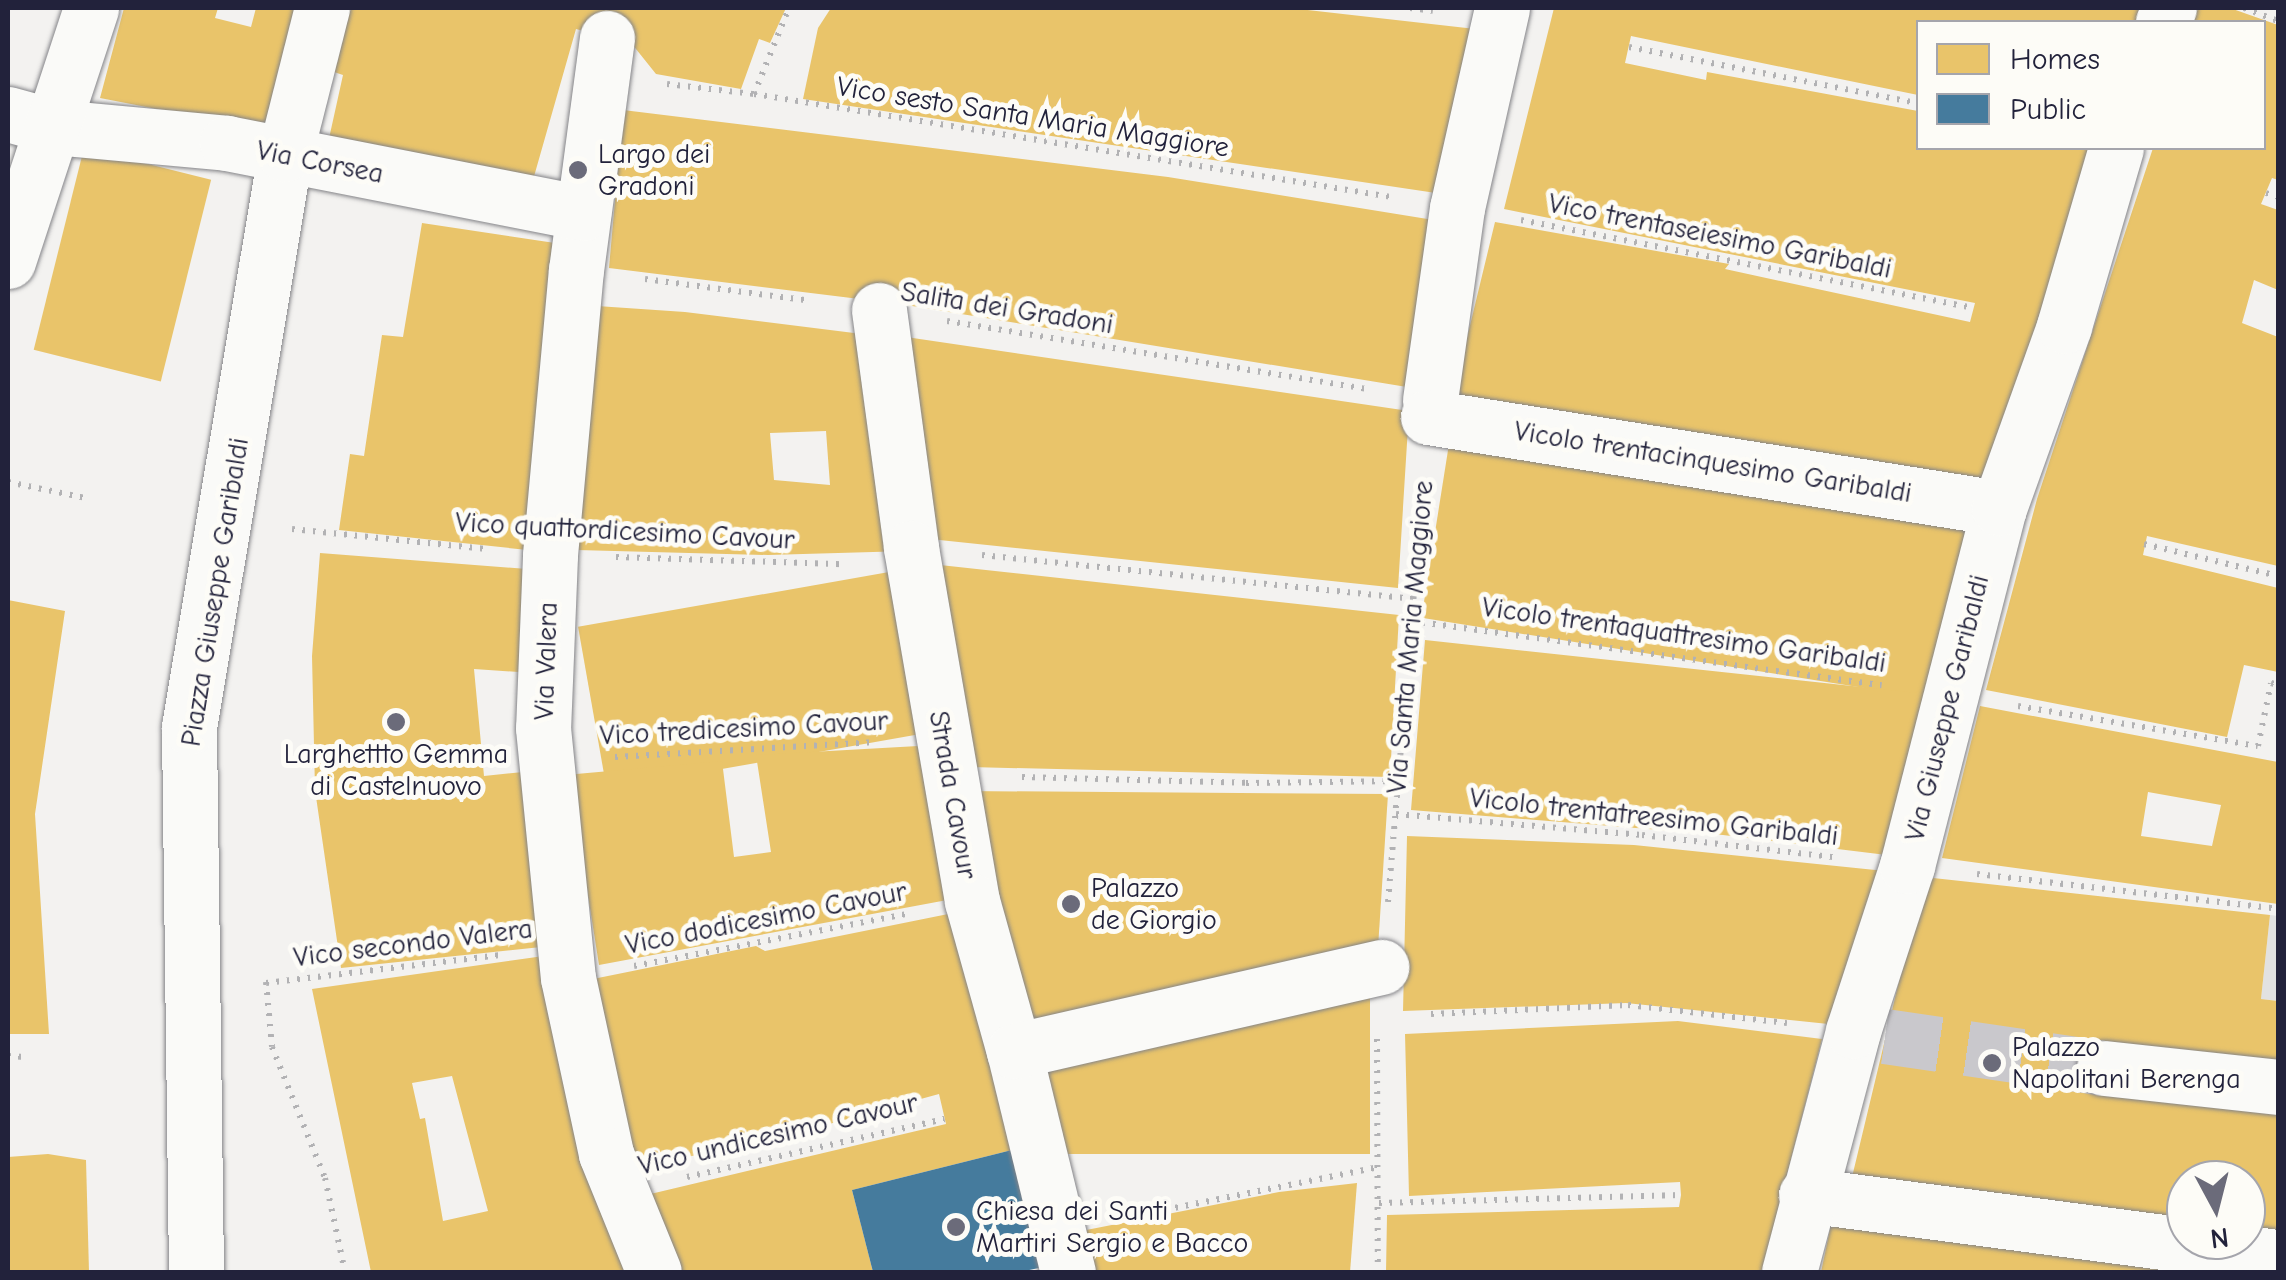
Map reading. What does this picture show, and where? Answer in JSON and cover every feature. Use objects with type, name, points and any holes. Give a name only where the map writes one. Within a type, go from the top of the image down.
[{"type":"street","points":[[8,261],[31,121],[92,8]]},
{"type":"street","name":"Piazza Giuseppe Garibaldi","points":[[196,1272],[189,727],[285,154],[322,8]]},
{"type":"street","points":[[1429,408],[1457,208],[1502,8]]},
{"type":"street","name":"Via Valera","points":[[604,58],[576,270],[550,556],[543,728],[567,963],[606,1154],[654,1272]]},
{"type":"street","name":"Via Corsea","points":[[31,121],[205,140],[583,212]]},
{"type":"street","name":"Via Giuseppe Garibaldi","points":[[1789,1272],[1806,1195],[1869,1033],[1907,866],[1999,508],[2064,326],[2115,150]]},
{"type":"street","name":"Strada Cavour","points":[[879,310],[913,557],[972,901],[1014,1051],[1063,1252]]},
{"type":"street","name":"Vicolo trentacinquesimo Garibaldi","points":[[1429,408],[1999,508]]},
{"type":"street","points":[[1014,1051],[1379,992]]},
{"type":"street","points":[[2104,1068],[2278,1087]]},
{"type":"street","points":[[1806,1195],[2278,1257]]},
{"type":"path","points":[[754,94],[788,8]]},
{"type":"path","points":[[2244,8],[2278,20]]},
{"type":"path","points":[[1628,46],[1916,104]]},
{"type":"path","name":"Vico sesto Santa Maria Maggiore","points":[[604,58],[754,94],[1457,208]]},
{"type":"path","points":[[2266,193],[2278,197]]},
{"type":"path","name":"Vico trentaseiesimo Garibaldi","points":[[1457,208],[1974,308]]},
{"type":"path","name":"Salita dei Gradoni","points":[[576,270],[879,310],[1429,408]]},
{"type":"path","name":"Via Santa Maria Maggiore","points":[[1378,1272],[1379,992],[1429,408]]},
{"type":"path","points":[[8,482],[86,498]]},
{"type":"path","name":"Vico quattordicesimo Cavour","points":[[274,527],[550,556],[913,557],[1414,599]]},
{"type":"path","points":[[2144,544],[2278,576]]},
{"type":"path","name":"Vicolo trentaquattresimo Garibaldi","points":[[1412,621],[1950,694],[2258,746],[2272,683],[2278,685]]},
{"type":"path","name":"Vico tredicesimo Cavour","points":[[546,761],[947,758],[1246,783],[1400,781]]},
{"type":"path","name":"Vicolo trentatreesimo Garibaldi","points":[[1396,814],[1642,834],[2278,909]]},
{"type":"path","name":"Vico dodicesimo Cavour","points":[[567,963],[972,901]]},
{"type":"path","name":"Vico secondo Valera","points":[[266,983],[567,963]]},
{"type":"path","points":[[264,964],[272,1047],[324,1178],[345,1272]]},
{"type":"path","points":[[1379,992],[1628,1005],[1869,1033]]},
{"type":"path","points":[[8,1056],[25,1056]]},
{"type":"path","name":"Vico undicesimo Cavour","points":[[622,1192],[945,1119]]},
{"type":"path","points":[[1063,1252],[1379,1167]]},
{"type":"path","points":[[1379,1203],[1681,1195]]},
{"type":"shaded area","points":[[2270,915],[2278,916],[2278,1001],[2261,999]]},
{"type":"building: Homes","points":[[124,8],[218,8],[215,18],[251,27],[256,8],[314,8],[276,132],[100,98]]},
{"type":"building: Homes","points":[[348,8],[786,8],[770,43],[759,39],[741,89],[656,74],[632,44],[576,29],[531,187],[328,143],[343,75],[328,70]]},
{"type":"building: Homes","points":[[831,8],[1290,8],[1493,31],[1456,196],[803,99],[818,28]]},
{"type":"building: Homes","points":[[1554,8],[2156,8],[2152,20],[1916,20],[1916,95],[1631,36],[1625,63],[1706,80],[1707,72],[1916,111],[1916,150],[2109,150],[1995,493],[1452,400],[1495,222],[1729,264],[1725,269],[1970,322],[1975,303],[1504,209]]},
{"type":"building: Homes","points":[[2195,8],[2230,8],[2264,20],[2192,20]]},
{"type":"building: Homes","points":[[2266,21],[2278,25],[2278,180],[2272,178],[2261,204],[2278,210],[2278,290],[2254,280],[2242,323],[2278,337],[2278,566],[2147,536],[2143,555],[2278,588],[2278,672],[2244,665],[2227,737],[1986,690],[2037,499],[2152,150],[2266,150]]},
{"type":"building: Homes","points":[[623,110],[1168,177],[1446,222],[1419,389],[900,304],[609,268]]},
{"type":"building: Homes","points":[[84,148],[211,180],[161,382],[34,350]]},
{"type":"building: Homes","points":[[422,223],[575,246],[547,552],[339,530],[350,454],[364,456],[382,335],[403,337]]},
{"type":"building: Homes","points":[[597,306],[685,312],[878,336],[908,551],[768,555],[577,550]],"holes":[[[826,431],[830,485],[774,480],[770,433]]]},
{"type":"building: Homes","points":[[906,337],[1409,411],[1398,588],[930,539]]},
{"type":"building: Homes","points":[[1449,444],[1986,529],[1959,703],[1421,618]]},
{"type":"building: Homes","points":[[320,553],[540,570],[533,673],[474,669],[484,776],[543,770],[560,945],[341,968],[315,790],[312,656]]},
{"type":"building: Homes","points":[[940,565],[1399,615],[1390,777],[970,767]]},
{"type":"building: Homes","points":[[906,569],[935,731],[607,789],[578,627]]},
{"type":"building: Homes","points":[[8,600],[65,611],[35,814],[49,1034],[8,1034]]},
{"type":"building: Homes","points":[[1425,640],[1945,696],[1903,857],[1723,835],[1411,810]]},
{"type":"building: Homes","points":[[1980,706],[2278,762],[2278,904],[1942,858]],"holes":[[[2148,792],[2221,805],[2212,846],[2141,836]]]},
{"type":"building: Homes","points":[[936,745],[958,898],[599,965],[587,889],[580,891],[565,775],[722,761],[734,857],[771,852],[756,755]]},
{"type":"building: Homes","name":"Palazzo de Giorgio","points":[[963,791],[1388,794],[1377,963],[1027,1041]]},
{"type":"building: Homes","points":[[1407,836],[1634,845],[1885,871],[1838,1025],[1626,1003],[1403,1011]]},
{"type":"building: Homes","name":"Palazzo Napolitani Berenga","points":[[1924,877],[2270,915],[2261,999],[2278,1001],[2278,1246],[2266,1244],[2266,1160],[2166,1160],[2166,1234],[1847,1198]]},
{"type":"building: Homes","points":[[968,910],[1028,1146],[852,1190],[873,1272],[671,1272],[642,1196],[946,1124],[939,1094],[767,1141],[632,1168],[593,979],[756,946],[765,951]]},
{"type":"building: Homes","points":[[558,954],[645,1272],[371,1272],[312,989]],"holes":[[[452,1076],[488,1211],[443,1221],[425,1118],[420,1119],[412,1083]]]},
{"type":"building: Homes","points":[[1020,977],[1370,977],[1370,1154],[1020,1154]]},
{"type":"building: Homes","points":[[1678,1021],[1822,1039],[1787,1175],[1769,1272],[1386,1272],[1387,1215],[1679,1207],[1681,1195],[1680,1182],[1409,1196],[1405,1034]]},
{"type":"building: Homes","points":[[48,1154],[86,1160],[89,1272],[8,1272],[8,1157]]},
{"type":"building: Homes","points":[[1357,1183],[1350,1272],[1080,1272],[1071,1233],[1279,1192]]},
{"type":"building: Homes","points":[[1832,1220],[2278,1272],[1821,1272]]},
{"type":"building: Public","name":"Chiesa dei Santi Martiri Sergio e Bacco","points":[[1028,1146],[1062,1263],[1020,1272],[873,1272],[852,1190]]},
{"type":"tunnel","points":[[1885,1036],[2104,1068]]},
{"type":"place","name":"Largo dei Gradoni","points":[[578,170]]},
{"type":"place","name":"Larghettto Gemma di Castelnuovo","points":[[396,722]]},
{"type":"place","name":"Palazzo de Giorgio","points":[[1071,904]]},
{"type":"place","name":"Palazzo Napolitani Berenga","points":[[1992,1063]]},
{"type":"place","name":"Chiesa dei Santi Martiri Sergio e Bacco","points":[[956,1227]]}]
